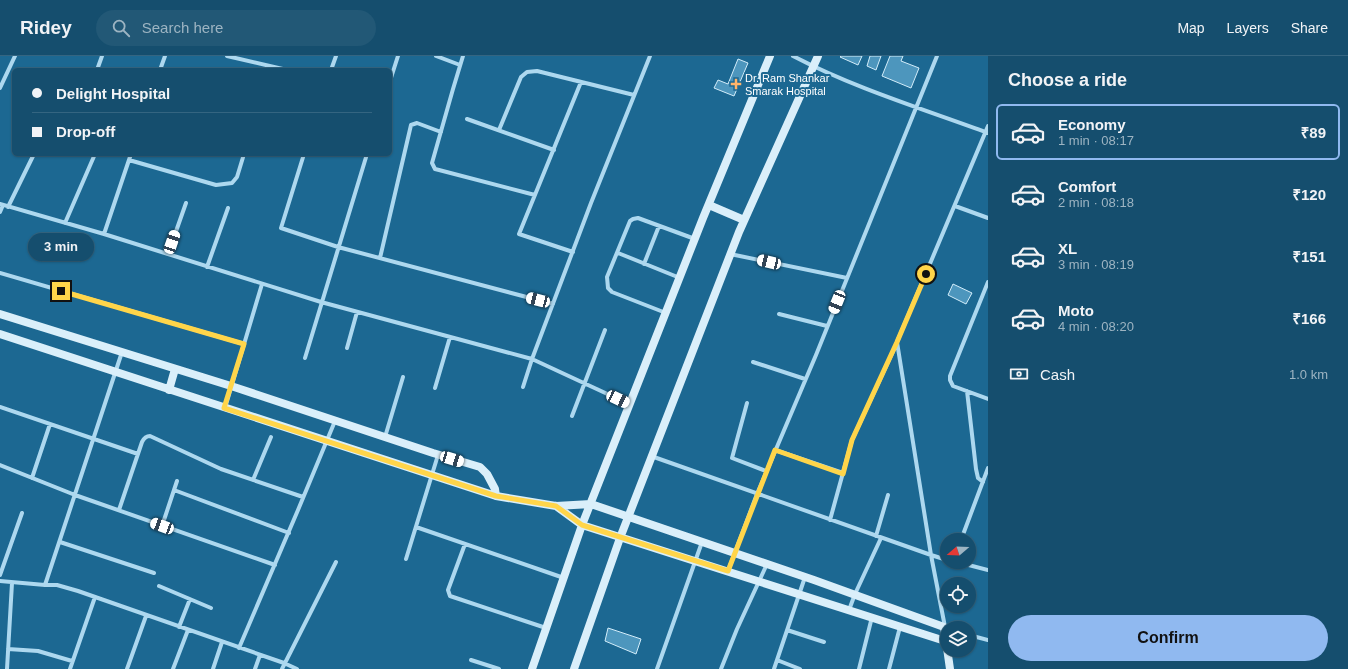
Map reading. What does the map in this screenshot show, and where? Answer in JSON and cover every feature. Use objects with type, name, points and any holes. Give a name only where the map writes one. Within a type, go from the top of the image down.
[{"type":"street","points":[[0,88],[15,56]]},
{"type":"street","points":[[98,68],[102,56]]},
{"type":"street","points":[[161,68],[165,56]]},
{"type":"street","points":[[227,56],[271,68]]},
{"type":"street","points":[[332,68],[336,56]]},
{"type":"street","points":[[392,75],[398,56]]},
{"type":"street","points":[[436,56],[460,65]]},
{"type":"street","points":[[463,56],[432,163],[435,169],[536,195]]},
{"type":"street","points":[[523,387],[572,252],[650,56]]},
{"type":"street","points":[[532,669],[590,504],[695,239],[770,56]]},
{"type":"street","points":[[793,56],[813,67],[916,108],[987,133]]},
{"type":"street","points":[[574,669],[620,538],[730,254],[818,56]]},
{"type":"street","points":[[728,571],[766,471],[847,278],[937,56]]},
{"type":"street","points":[[499,130],[521,77],[527,72],[537,71],[634,95]]},
{"type":"street","points":[[572,252],[519,234],[581,82]]},
{"type":"street","points":[[468,120],[554,150]]},
{"type":"street","points":[[380,258],[412,125],[417,123],[441,132]]},
{"type":"street","points":[[830,520],[852,440],[897,342],[987,133],[988,126]]},
{"type":"street","points":[[8,207],[33,156]]},
{"type":"street","points":[[65,223],[94,156]]},
{"type":"street","points":[[104,234],[130,156]]},
{"type":"street","points":[[129,160],[216,185],[232,183],[237,177],[243,156]]},
{"type":"street","points":[[303,156],[281,228],[338,247],[553,304]]},
{"type":"street","points":[[305,358],[366,156]]},
{"type":"street","points":[[168,254],[186,203]]},
{"type":"street","points":[[0,212],[1,205],[104,234],[321,302],[532,359],[630,405]]},
{"type":"street","points":[[709,205],[744,220]]},
{"type":"street","points":[[955,206],[988,218]]},
{"type":"street","points":[[207,267],[228,208]]},
{"type":"street","points":[[666,313],[612,292],[608,288],[607,277],[630,221],[633,219],[638,218],[695,239]]},
{"type":"street","points":[[644,264],[659,226]]},
{"type":"street","points":[[618,253],[680,278]]},
{"type":"street","points":[[730,254],[847,278]]},
{"type":"street","points":[[0,273],[244,344]]},
{"type":"street","points":[[988,282],[950,376],[951,384],[988,399]]},
{"type":"street","points":[[224,408],[262,284]]},
{"type":"street","points":[[347,348],[357,312]]},
{"type":"street","points":[[0,314],[231,386],[438,455],[480,467],[487,474],[495,489],[496,496]]},
{"type":"street","points":[[779,314],[827,326]]},
{"type":"street","points":[[572,416],[605,330]]},
{"type":"street","points":[[0,334],[496,496],[556,506],[590,504],[855,594],[940,626]]},
{"type":"street","points":[[435,388],[450,337]]},
{"type":"street","points":[[897,342],[931,555],[945,621]]},
{"type":"street","points":[[45,585],[122,352]]},
{"type":"street","points":[[753,362],[805,379]]},
{"type":"street","points":[[170,390],[175,369]]},
{"type":"street","points":[[385,437],[403,377]]},
{"type":"street","points":[[967,391],[976,469],[978,478],[983,482]]},
{"type":"street","points":[[747,403],[732,458],[766,471]]},
{"type":"street","points":[[0,407],[138,454]]},
{"type":"street","points":[[239,648],[289,533],[334,420]]},
{"type":"street","points":[[32,478],[50,424]]},
{"type":"street","points":[[119,510],[144,438],[150,436],[221,469],[303,497]]},
{"type":"street","points":[[253,480],[271,437]]},
{"type":"street","points":[[775,450],[843,474]]},
{"type":"street","points":[[406,559],[438,455]]},
{"type":"street","points":[[651,456],[940,558]]},
{"type":"street","points":[[0,465],[75,495],[275,565]]},
{"type":"street","points":[[963,533],[988,468]]},
{"type":"street","points":[[162,526],[178,481]]},
{"type":"street","points":[[174,490],[289,533]]},
{"type":"street","points":[[876,536],[888,496]]},
{"type":"street","points":[[556,506],[582,525],[872,618],[940,638]]},
{"type":"street","points":[[0,575],[22,513]]},
{"type":"street","points":[[416,527],[564,578]]},
{"type":"street","points":[[849,610],[881,538]]},
{"type":"street","points":[[60,542],[154,573]]},
{"type":"street","points":[[657,669],[702,542]]},
{"type":"street","points":[[465,544],[448,590],[450,596],[547,628]]},
{"type":"street","points":[[282,669],[336,562]]},
{"type":"street","points":[[721,669],[737,629],[767,564]]},
{"type":"street","points":[[976,567],[988,570]]},
{"type":"street","points":[[774,669],[804,577]]},
{"type":"street","points":[[0,580],[57,585],[284,663],[297,669]]},
{"type":"street","points":[[7,669],[12,582]]},
{"type":"street","points":[[159,586],[211,608]]},
{"type":"street","points":[[70,669],[94,597]]},
{"type":"street","points":[[179,627],[190,599]]},
{"type":"street","points":[[127,669],[146,616]]},
{"type":"street","points":[[859,669],[872,618]]},
{"type":"street","points":[[889,669],[900,626]]},
{"type":"street","points":[[173,669],[188,630]]},
{"type":"street","points":[[787,630],[824,642]]},
{"type":"street","points":[[976,636],[988,640]]},
{"type":"street","points":[[213,669],[222,642]]},
{"type":"street","points":[[8,649],[38,651],[72,661]]},
{"type":"street","points":[[255,669],[260,655]]},
{"type":"street","points":[[948,657],[950,669]]},
{"type":"street","points":[[471,660],[499,669]]},
{"type":"street","points":[[777,660],[800,669]]},
{"type":"building","points":[[862,56],[858,65],[840,57]]},
{"type":"building","points":[[870,56],[881,56],[876,70],[867,66]]},
{"type":"building","points":[[890,56],[903,56],[901,61],[919,68],[911,88],[882,76]]},
{"type":"building","points":[[738,59],[748,63],[734,96],[714,88],[718,80],[728,84]]},
{"type":"building","points":[[953,284],[972,293],[966,304],[948,295]]},
{"type":"building","points":[[608,628],[641,639],[636,654],[605,641]]},
{"type":"place","name":"Dr. Ram Shankar Smarak Hospital","points":[[736,84]]},
{"type":"route","points":[[61,291],[244,344],[224,408],[496,496],[556,506],[582,525],[728,571],[775,450],[843,474],[852,440],[926,274]]}]
